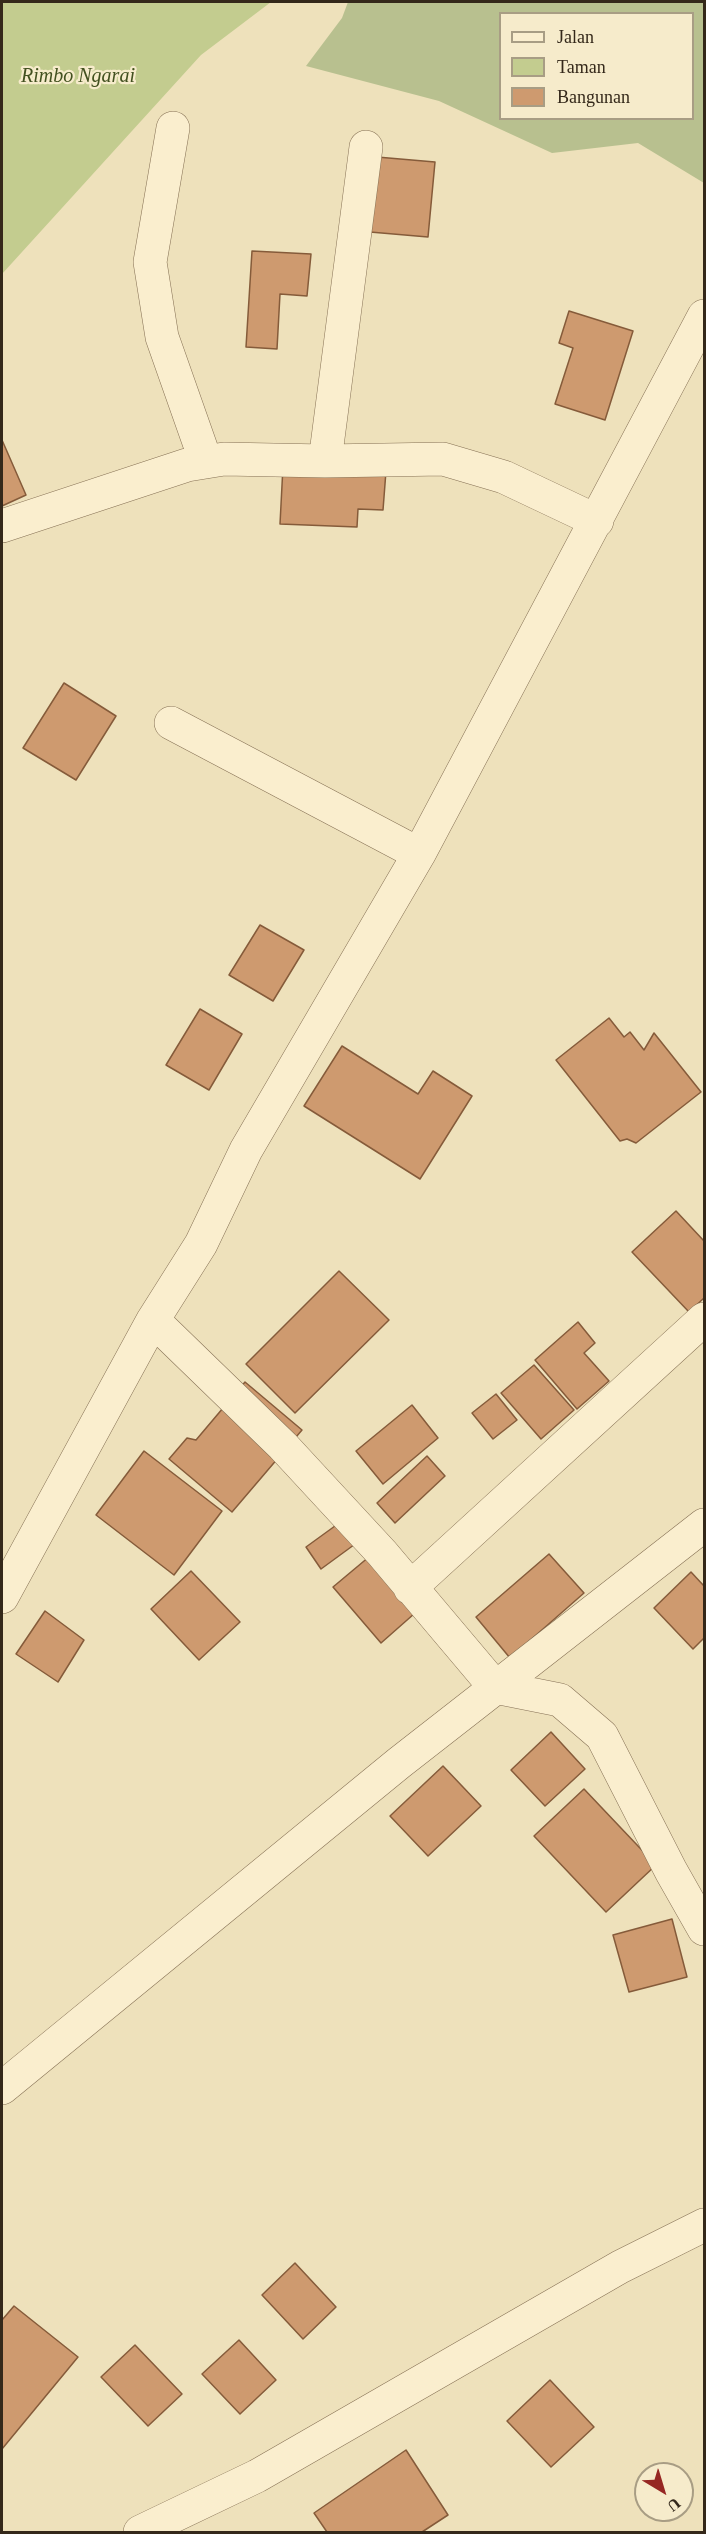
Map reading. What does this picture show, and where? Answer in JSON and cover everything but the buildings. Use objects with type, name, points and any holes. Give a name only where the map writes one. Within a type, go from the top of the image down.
[{"type":"street","points":[[173,128],[150,262],[162,337],[206,462]]},
{"type":"street","points":[[325,461],[366,147]]},
{"type":"street","points":[[2,1597],[153,1320],[201,1245],[246,1150],[419,854],[705,316]]},
{"type":"street","points":[[2,526],[206,462],[224,459],[325,461],[442,459],[504,477],[597,521]]},
{"type":"street","points":[[171,723],[419,854]]},
{"type":"street","points":[[410,1588],[705,1319]]},
{"type":"street","points":[[153,1320],[283,1446],[382,1554],[495,1687],[560,1700],[602,1736],[671,1871],[705,1929]]},
{"type":"street","points":[[2,2088],[495,1687],[705,1525]]},
{"type":"street","points":[[140,2532],[257,2476],[620,2267],[705,2225]]},
{"type":"green space","name":"Rimbo Ngarai","points":[[2,2],[271,2],[201,55],[2,274]]},
{"type":"green space","points":[[348,2],[704,2],[704,183],[638,143],[552,153],[439,101],[306,66],[342,18]]}]
